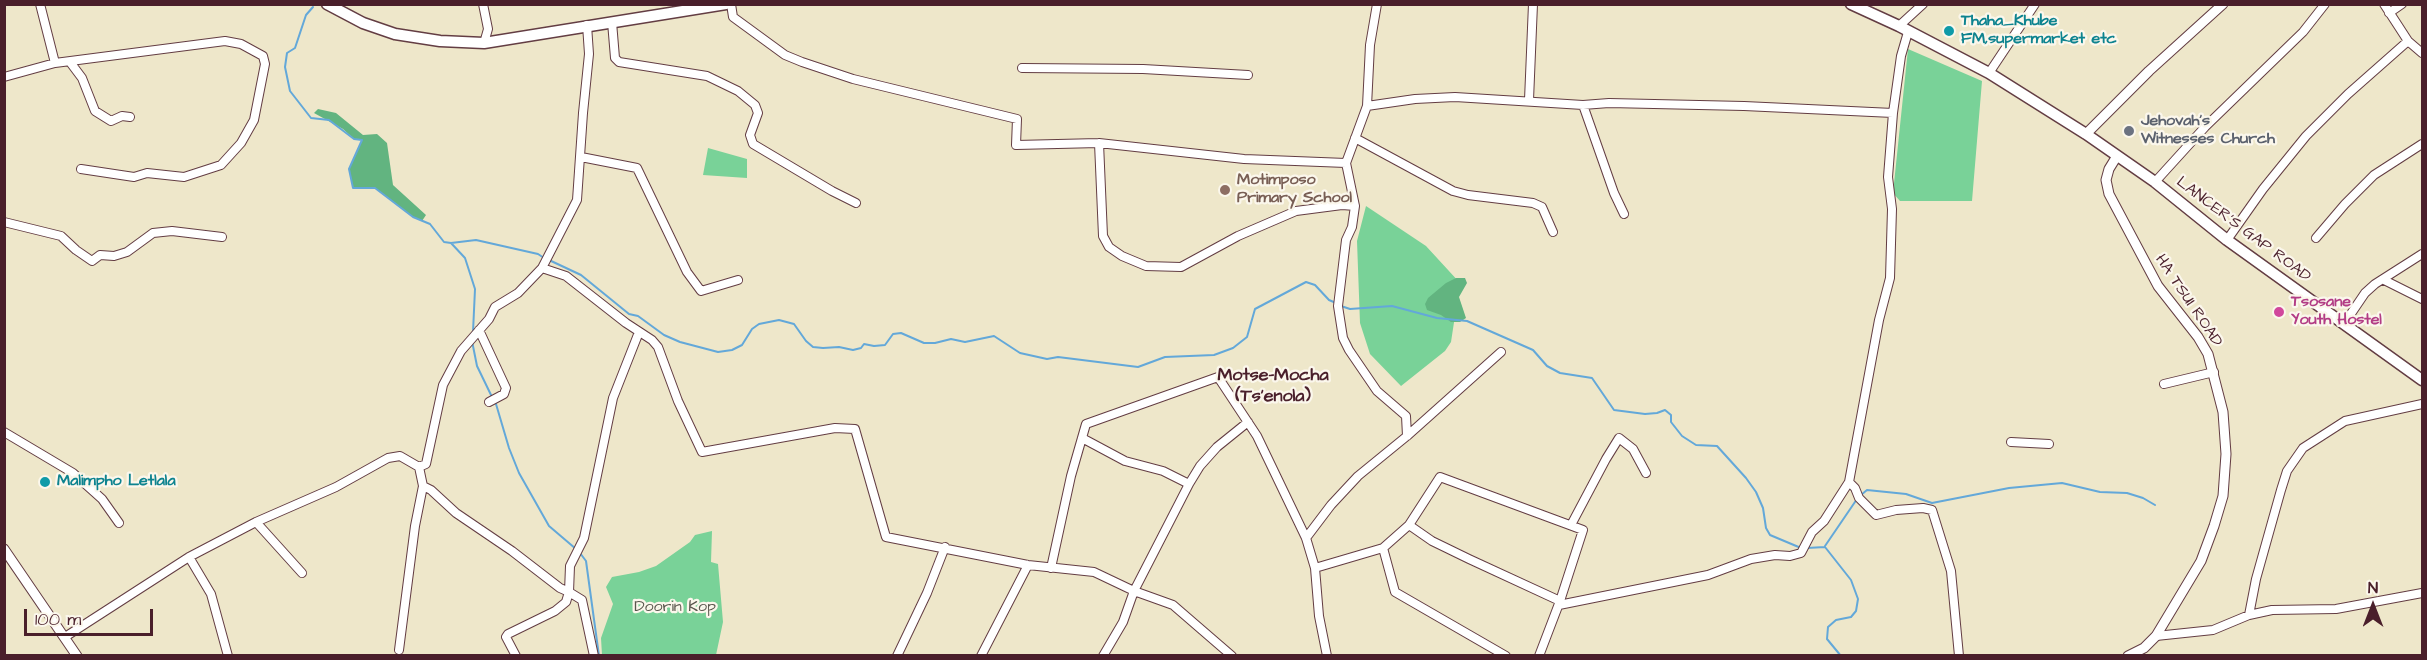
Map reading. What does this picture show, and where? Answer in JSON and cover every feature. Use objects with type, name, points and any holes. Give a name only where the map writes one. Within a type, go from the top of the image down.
[{"type":"main road","points":[[327,4],[363,23],[395,34],[440,41],[484,43],[726,4]]},
{"type":"main road","name":"LANCER'S GAP ROAD","points":[[1851,4],[1989,73],[2086,134],[2155,182],[2227,240],[2422,380]]},
{"type":"street","points":[[40,4],[55,63]]},
{"type":"street","points":[[483,4],[488,29],[484,43]]},
{"type":"street","points":[[731,4],[733,17],[785,55],[802,62],[853,79],[1017,118],[1016,145],[1099,143],[1244,159],[1346,163]]},
{"type":"street","points":[[1377,4],[1370,45],[1367,106],[1346,163],[1355,206],[1352,227],[1346,240],[1338,306],[1343,338],[1356,364],[1377,391],[1406,416],[1407,436]]},
{"type":"street","points":[[1528,100],[1533,4]]},
{"type":"street","points":[[1409,525],[1432,541],[1560,603],[1708,575],[1751,559],[1801,553],[1812,532],[1824,521],[1849,482],[1879,320],[1890,278],[1892,210],[1888,177],[1893,112],[1904,29],[1923,4]]},
{"type":"street","points":[[1989,73],[2035,4]]},
{"type":"street","points":[[2086,134],[2149,71],[2223,4]]},
{"type":"street","points":[[2155,182],[2205,127],[2303,32],[2325,4]]},
{"type":"street","points":[[2384,4],[2408,41],[2422,53]]},
{"type":"street","points":[[2390,13],[2402,4]]},
{"type":"street","points":[[612,22],[615,58],[619,62],[707,76],[738,91],[755,105],[758,113],[750,135],[753,144],[831,191],[856,203]]},
{"type":"street","points":[[419,467],[426,464],[443,385],[461,351],[489,319],[495,307],[518,293],[544,265],[578,201],[589,54],[588,26]]},
{"type":"street","points":[[4,77],[55,63],[225,40],[242,44],[263,56],[265,64],[254,120],[242,143],[221,165],[184,177],[147,173],[134,177],[81,169]]},
{"type":"street","points":[[2227,240],[2263,189],[2306,135],[2408,41]]},
{"type":"street","points":[[70,62],[86,85],[95,111],[111,121],[122,116],[130,117]]},
{"type":"street","points":[[1022,68],[1143,69],[1248,75]]},
{"type":"street","points":[[1367,106],[1415,99],[1455,97],[1583,105],[1609,103],[1744,106],[1893,112]]},
{"type":"street","points":[[1583,105],[1614,194],[1624,214]]},
{"type":"street","points":[[1355,138],[1453,191],[1533,203],[1542,207],[1553,232]]},
{"type":"street","points":[[1099,143],[1103,236],[1109,248],[1146,266],[1181,267],[1238,236],[1296,212],[1342,205],[1355,206]]},
{"type":"street","points":[[2316,238],[2344,204],[2374,175],[2422,144]]},
{"type":"street","name":"HA TSUI ROAD","points":[[2117,156],[2109,169],[2106,180],[2116,211],[2158,286],[2198,337],[2208,354],[2223,411],[2226,454],[2223,496],[2201,561],[2156,636],[2144,648],[2128,656]]},
{"type":"street","points":[[581,157],[637,168],[687,272],[701,291],[738,280]]},
{"type":"street","points":[[4,222],[61,236],[92,261],[100,255],[114,256],[127,252],[153,233],[172,231],[222,237]]},
{"type":"street","points":[[2344,324],[2365,293],[2375,284],[2422,254]]},
{"type":"street","points":[[544,265],[566,276],[652,340],[658,347],[678,401],[702,452],[835,428],[855,429],[886,537],[1028,565],[1094,572],[1134,591],[1173,605],[1232,656]]},
{"type":"street","points":[[2384,280],[2422,299]]},
{"type":"street","points":[[479,330],[506,388],[504,394],[489,402]]},
{"type":"street","points":[[516,656],[506,637],[508,634],[555,611],[566,602],[569,592],[570,566],[584,538],[613,398],[639,332]]},
{"type":"street","points":[[1306,538],[1346,488],[1501,352]]},
{"type":"street","points":[[2164,384],[2214,372]]},
{"type":"street","points":[[1051,568],[1086,424],[1218,377],[1248,422],[1273,466],[1306,538],[1315,568],[1319,616],[1327,656]]},
{"type":"street","points":[[2249,615],[2256,579],[2281,490],[2288,471],[2303,448],[2345,421],[2422,405]]},
{"type":"street","points":[[1103,656],[1123,622],[1134,591],[1200,466],[1216,447],[1248,422]]},
{"type":"street","points":[[4,432],[81,480],[102,499],[119,524]]},
{"type":"street","points":[[1082,438],[1125,461],[1163,471],[1189,484]]},
{"type":"street","points":[[1571,525],[1619,438],[1633,449],[1646,473]]},
{"type":"street","points":[[2011,442],[2049,444]]},
{"type":"street","points":[[64,637],[189,557],[256,522],[336,487],[388,458],[400,456],[419,467],[423,486],[415,526],[399,650]]},
{"type":"street","points":[[1315,568],[1383,548],[1409,525],[1440,477],[1571,525],[1583,530],[1560,603],[1539,656]]},
{"type":"street","points":[[1849,482],[1855,488],[1859,498],[1876,515],[1905,509],[1932,510],[1951,571],[1959,656]]},
{"type":"street","points":[[423,486],[431,490],[480,532],[512,551],[560,588],[582,600],[594,656]]},
{"type":"street","points":[[256,522],[302,573]]},
{"type":"street","points":[[897,656],[927,593],[945,547]]},
{"type":"street","points":[[1383,548],[1395,592],[1506,656]]},
{"type":"street","points":[[4,549],[77,656]]},
{"type":"street","points":[[189,557],[211,594],[228,656]]},
{"type":"street","points":[[981,656],[1028,565]]},
{"type":"street","points":[[2156,636],[2212,630],[2249,615],[2272,610],[2336,609],[2422,593]]},
{"type":"green space","points":[[1908,49],[1982,81],[1972,201],[1900,201],[1893,193]]},
{"type":"green space","points":[[318,109],[336,113],[363,135],[377,134],[387,143],[393,185],[426,215],[422,221],[413,217],[375,188],[353,188],[349,169],[362,140],[354,139],[343,129],[314,113]]},
{"type":"green space","points":[[708,148],[747,159],[747,178],[703,175]]},
{"type":"green space","points":[[1366,206],[1426,246],[1460,283],[1451,342],[1445,351],[1401,386],[1370,354],[1360,323],[1357,241]]},
{"type":"green space","points":[[1456,278],[1465,278],[1467,283],[1459,297],[1466,318],[1460,322],[1451,322],[1427,310],[1425,304],[1428,298]]},
{"type":"green space","name":"Doorin Kop","points":[[712,531],[711,562],[718,564],[723,622],[716,655],[602,655],[601,638],[613,604],[606,587],[612,577],[656,566],[690,542],[695,535]]},
{"type":"waterway","points":[[313,7],[306,15],[295,48],[287,53],[285,67],[290,91],[311,118],[329,120],[354,139],[362,140],[349,169],[353,188],[375,188],[413,217],[430,224],[444,242],[451,243],[465,258],[475,289],[473,332]]},
{"type":"waterway","points":[[451,243],[476,240],[538,254],[544,258]]},
{"type":"waterway","points":[[549,260],[581,275],[629,314],[638,316],[664,335],[680,342],[718,352],[732,350],[742,345],[752,329],[759,324],[779,320],[794,324],[813,347],[839,347],[853,350],[861,348],[864,344],[885,345],[893,334],[901,333],[924,343],[951,339],[965,342],[994,336],[1020,353],[1047,359],[1058,357],[1138,367],[1165,357],[1214,355],[1233,348],[1247,337],[1255,309],[1306,282],[1315,285],[1329,300],[1336,303]]},
{"type":"waterway","points":[[1341,306],[1350,309],[1392,306],[1437,318],[1467,321],[1533,350],[1547,366],[1560,373],[1592,378],[1614,410],[1645,414],[1665,410],[1671,415],[1671,422],[1682,436],[1696,445],[1717,446],[1746,478],[1763,508],[1766,528],[1770,535],[1801,548]]},
{"type":"waterway","points":[[472,341],[477,366],[492,397]]},
{"type":"waterway","points":[[496,404],[519,473],[549,526],[576,549]]},
{"type":"waterway","points":[[1861,495],[1867,490],[1906,494],[1932,503],[2009,488],[2062,483],[2100,492],[2127,493],[2155,505]]},
{"type":"waterway","points":[[1825,546],[1857,499]]},
{"type":"waterway","points":[[1807,548],[1825,547],[1851,580],[1858,599],[1856,611],[1851,617],[1836,620],[1828,627],[1827,639],[1841,656]]},
{"type":"waterway","points":[[580,553],[586,561],[599,656]]},
{"type":"place","name":"Thaha_Khube FM,supermarket etc","points":[[1949,31]]},
{"type":"place","name":"Jehovah's Witnesses Church","points":[[2129,131]]},
{"type":"place","name":"Motimposo Primary School","points":[[1225,190]]},
{"type":"place","name":"Tsosane Youth Hostel","points":[[2279,312]]},
{"type":"place","name":"Malimpho Letlala","points":[[45,482]]},
{"type":"district","name":"Motse-Mocha (Ts'enola)","points":[[1273,386]]}]
